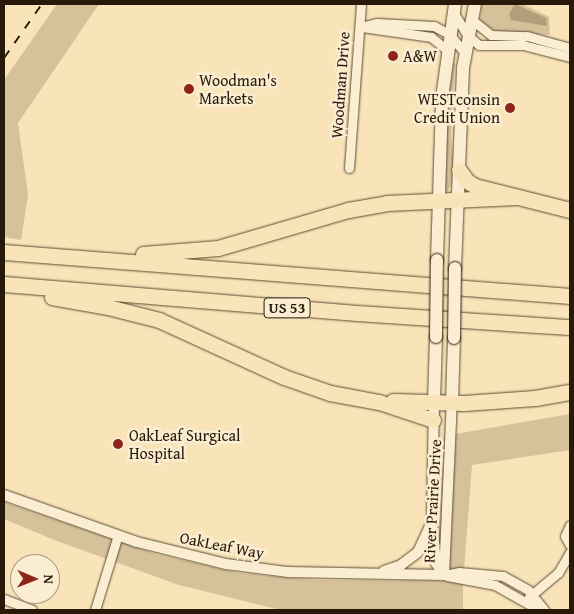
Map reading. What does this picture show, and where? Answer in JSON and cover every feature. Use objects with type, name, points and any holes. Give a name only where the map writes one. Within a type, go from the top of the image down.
[{"type":"highway","points":[[459,170],[472,184],[570,210]]},
{"type":"highway","points":[[82,257],[218,248],[348,210],[439,198],[517,197]]},
{"type":"highway","name":"US 53","points":[[4,252],[570,296]]},
{"type":"highway","points":[[4,286],[108,306],[159,320],[284,377],[338,396],[379,402],[452,402],[536,398],[570,392]]},
{"type":"highway","name":"US 53","points":[[4,286],[570,327]]},
{"type":"highway","points":[[379,402],[434,420]]},
{"type":"main road","name":"River Prairie Drive","points":[[452,402],[457,198],[464,53],[475,4]]},
{"type":"main road","name":"River Prairie Drive","points":[[434,402],[439,198],[447,50],[454,8]]},
{"type":"street","name":"Woodman Drive","points":[[349,168],[362,4]]},
{"type":"street","points":[[454,8],[468,36],[480,45],[523,45],[568,50]]},
{"type":"street","points":[[471,20],[491,35],[527,36],[568,50]]},
{"type":"street","points":[[360,27],[377,23],[434,26],[449,34],[464,53]]},
{"type":"street","points":[[360,27],[376,32],[430,37],[447,50]]},
{"type":"street","name":"River Prairie Drive","points":[[434,402],[432,522],[436,563],[444,575]]},
{"type":"street","name":"River Prairie Drive","points":[[444,575],[448,547],[452,402]]},
{"type":"street","name":"OakLeaf Way","points":[[4,495],[118,535],[226,564],[288,572],[444,575]]},
{"type":"street","points":[[378,573],[401,565],[418,552],[432,522]]},
{"type":"street","points":[[570,525],[565,536],[570,545]]},
{"type":"street","points":[[95,610],[118,535]]},
{"type":"street","points":[[525,601],[558,573],[570,552]]},
{"type":"street","points":[[444,575],[458,572],[503,576],[532,594],[544,610]]},
{"type":"street","points":[[444,575],[495,585],[539,610]]},
{"type":"street","points":[[4,599],[32,610]]},
{"type":"shaded area","points":[[57,4],[99,4],[18,123],[28,195],[21,240],[4,237],[4,80]]},
{"type":"shaded area","points":[[481,4],[522,4],[549,17],[550,35],[492,31],[480,22]]},
{"type":"shaded area","points":[[515,4],[546,18],[547,26],[511,20],[509,14]]},
{"type":"shaded area","points":[[450,62],[455,63],[451,134],[454,172],[448,191],[444,192]]},
{"type":"shaded area","points":[[570,414],[570,450],[472,465],[464,570],[436,570],[444,436]]},
{"type":"shaded area","points":[[4,502],[156,554],[239,573],[314,580],[463,581],[463,610],[276,609],[179,585],[57,541],[4,519]]},
{"type":"railway","points":[[4,58],[42,4]]},
{"type":"place","name":"A&W","points":[[393,56]]},
{"type":"place","name":"Woodman's Markets","points":[[189,89]]},
{"type":"place","name":"WESTconsin Credit Union","points":[[510,108]]},
{"type":"place","name":"OakLeaf Surgical Hospital","points":[[118,444]]}]
